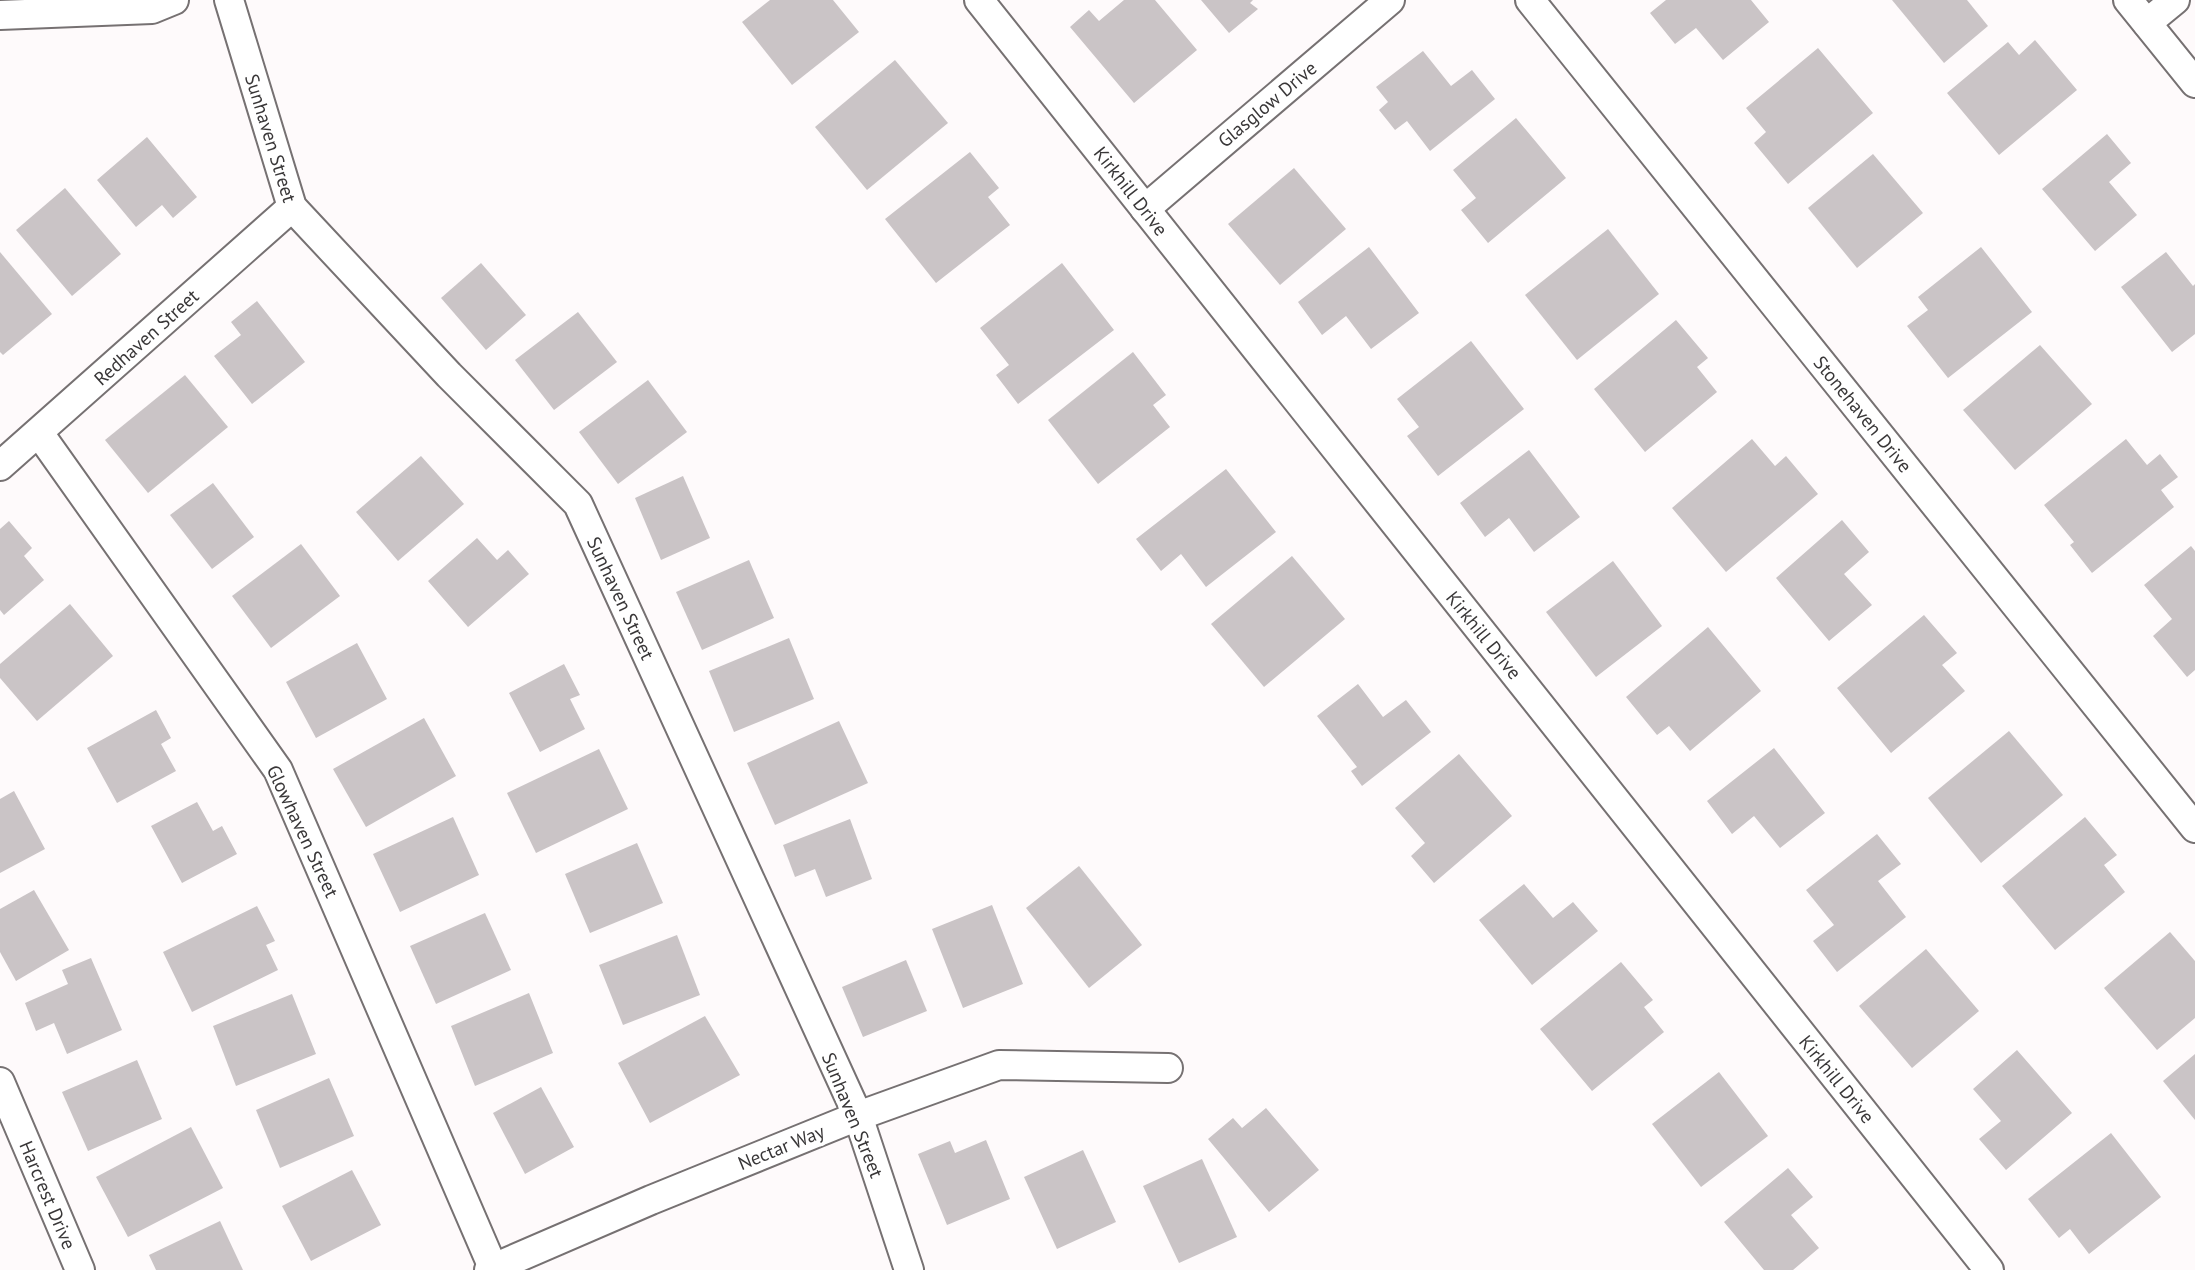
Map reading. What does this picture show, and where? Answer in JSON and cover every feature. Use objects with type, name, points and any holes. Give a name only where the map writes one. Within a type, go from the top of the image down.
[{"type":"street","points":[[0,15],[152,9],[174,0]]},
{"type":"street","name":"Sunhaven Street","points":[[229,0],[292,207],[449,375],[578,505],[858,1116],[909,1270]]},
{"type":"street","name":"Kirkhill Drive","points":[[979,0],[1989,1270]]},
{"type":"street","name":"Glasglow Drive","points":[[1145,209],[1390,0]]},
{"type":"street","name":"Stonehaven Drive","points":[[1530,0],[2195,828]]},
{"type":"street","points":[[2128,0],[2195,83]]},
{"type":"street","points":[[2147,23],[2175,0]]},
{"type":"street","name":"Redhaven Street","points":[[0,466],[292,207]]},
{"type":"street","name":"Glowhaven Street","points":[[39,433],[278,769],[492,1269]]},
{"type":"street","name":"Nectar Way","points":[[492,1269],[651,1200],[858,1116],[999,1065],[1168,1068]]},
{"type":"street","name":"Harcrest Drive","points":[[0,1082],[80,1270]]},
{"type":"building","points":[[770,0],[833,0],[859,32],[792,85],[742,22]]},
{"type":"building","points":[[1124,0],[1155,0],[1197,50],[1134,103],[1070,27],[1089,10],[1099,21]]},
{"type":"building","points":[[1201,0],[1253,0],[1250,3],[1258,9],[1229,33]]},
{"type":"building","points":[[1666,0],[1751,0],[1769,22],[1723,60],[1696,28],[1675,44],[1650,13]]},
{"type":"building","points":[[1892,0],[1967,0],[1988,26],[1944,63]]},
{"type":"building","points":[[2035,40],[2077,90],[1999,155],[1947,93],[2008,42],[2019,55]]},
{"type":"building","points":[[1818,48],[1873,113],[1788,184],[1754,143],[1766,132],[1746,108]]},
{"type":"building","points":[[1423,51],[1451,86],[1472,70],[1495,99],[1430,151],[1407,121],[1395,130],[1379,110],[1388,102],[1376,87]]},
{"type":"building","points":[[895,60],[948,123],[867,190],[815,127]]},
{"type":"building","points":[[1516,118],[1566,178],[1488,243],[1461,210],[1476,198],[1453,170]]},
{"type":"building","points":[[2107,134],[2131,163],[2109,182],[2137,215],[2095,251],[2042,189]]},
{"type":"building","points":[[147,137],[197,197],[173,218],[162,205],[136,227],[97,180]]},
{"type":"building","points":[[970,152],[999,188],[988,197],[1010,225],[936,283],[885,219]]},
{"type":"building","points":[[1873,154],[1923,213],[1857,268],[1808,208]]},
{"type":"building","points":[[1294,168],[1346,229],[1280,285],[1228,224]]},
{"type":"building","points":[[65,188],[121,254],[72,296],[16,230]]},
{"type":"building","points":[[1608,229],[1659,294],[1577,360],[1525,295]]},
{"type":"building","points":[[1369,247],[1419,313],[1371,349],[1346,316],[1322,335],[1298,302]]},
{"type":"building","points":[[1981,247],[2032,312],[1948,378],[1907,326],[1928,310],[1918,297]]},
{"type":"building","points":[[0,252],[52,314],[3,355],[0,352]]},
{"type":"building","points":[[2166,252],[2193,286],[2195,284],[2195,334],[2172,352],[2121,287]]},
{"type":"building","points":[[481,263],[526,315],[486,350],[441,298]]},
{"type":"building","points":[[1062,263],[1114,330],[1018,404],[996,375],[1009,365],[980,328]]},
{"type":"building","points":[[257,301],[305,362],[252,404],[214,356],[241,335],[231,322]]},
{"type":"building","points":[[578,312],[617,362],[554,410],[515,360]]},
{"type":"building","points":[[1676,320],[1708,358],[1697,367],[1717,392],[1645,452],[1594,389]]},
{"type":"building","points":[[1471,341],[1524,409],[1438,476],[1407,436],[1419,427],[1397,399]]},
{"type":"building","points":[[2040,345],[2092,404],[2015,470],[1963,410]]},
{"type":"building","points":[[1133,352],[1166,395],[1153,405],[1170,427],[1098,484],[1048,420]]},
{"type":"building","points":[[185,375],[228,427],[148,493],[105,440]]},
{"type":"building","points":[[648,380],[687,432],[618,484],[579,432]]},
{"type":"building","points":[[1752,439],[1775,466],[1786,456],[1818,494],[1726,572],[1672,508]]},
{"type":"building","points":[[2126,439],[2147,465],[2160,454],[2178,477],[2161,490],[2174,507],[2092,573],[2070,545],[2074,542],[2044,505]]},
{"type":"building","points":[[1529,450],[1580,517],[1534,552],[1509,518],[1485,537],[1460,503]]},
{"type":"building","points":[[421,456],[464,504],[398,561],[356,512]]},
{"type":"building","points":[[1226,469],[1276,532],[1206,587],[1181,554],[1161,571],[1136,539]]},
{"type":"building","points":[[683,476],[710,538],[661,560],[635,498]]},
{"type":"building","points":[[213,483],[254,537],[212,569],[170,515]]},
{"type":"building","points":[[1842,520],[1869,552],[1844,574],[1872,605],[1829,641],[1776,578]]},
{"type":"building","points":[[9,521],[32,548],[24,556],[44,580],[4,615],[0,610],[0,529]]},
{"type":"building","points":[[477,538],[497,560],[508,550],[529,574],[468,627],[428,581]]},
{"type":"building","points":[[301,544],[340,596],[271,648],[232,596]]},
{"type":"building","points":[[2191,546],[2195,551],[2195,670],[2187,677],[2153,636],[2172,619],[2144,585]]},
{"type":"building","points":[[1292,556],[1345,619],[1264,687],[1211,624]]},
{"type":"building","points":[[749,560],[774,618],[702,650],[676,592]]},
{"type":"building","points":[[1613,561],[1662,626],[1596,677],[1546,612]]},
{"type":"building","points":[[70,604],[113,656],[37,721],[0,678],[0,664]]},
{"type":"building","points":[[1924,615],[1957,653],[1942,665],[1965,691],[1891,753],[1837,688]]},
{"type":"building","points":[[1708,627],[1761,691],[1690,751],[1669,726],[1657,735],[1626,697]]},
{"type":"building","points":[[789,638],[814,699],[734,732],[709,671]]},
{"type":"building","points":[[357,643],[387,699],[316,738],[286,682]]},
{"type":"building","points":[[564,664],[580,695],[570,699],[585,729],[540,752],[509,693]]},
{"type":"building","points":[[1358,684],[1383,717],[1406,700],[1431,732],[1362,786],[1351,771],[1357,767],[1317,716]]},
{"type":"building","points":[[156,710],[171,738],[161,744],[176,771],[117,803],[87,748]]},
{"type":"building","points":[[424,718],[456,776],[366,827],[333,769]]},
{"type":"building","points":[[839,721],[868,783],[775,825],[747,763]]},
{"type":"building","points":[[2009,731],[2063,795],[1981,863],[1928,798]]},
{"type":"building","points":[[1774,748],[1825,813],[1780,848],[1754,816],[1732,834],[1707,801]]},
{"type":"building","points":[[599,749],[628,809],[536,853],[507,793]]},
{"type":"building","points":[[1459,754],[1512,816],[1434,883],[1411,856],[1425,843],[1395,808]]},
{"type":"building","points":[[14,791],[45,849],[0,873],[0,799]]},
{"type":"building","points":[[197,802],[213,831],[222,826],[237,854],[182,883],[151,826]]},
{"type":"building","points":[[453,817],[479,875],[400,912],[373,854]]},
{"type":"building","points":[[2085,817],[2117,855],[2104,865],[2125,892],[2055,950],[2002,886]]},
{"type":"building","points":[[850,819],[872,879],[826,897],[815,869],[795,877],[783,845]]},
{"type":"building","points":[[1877,834],[1901,864],[1878,881],[1906,917],[1837,972],[1813,941],[1834,925],[1806,890]]},
{"type":"building","points":[[637,843],[663,903],[590,933],[565,874]]},
{"type":"building","points":[[1079,866],[1142,945],[1089,988],[1026,908]]},
{"type":"building","points":[[1524,884],[1553,918],[1573,902],[1598,931],[1532,985],[1479,920]]},
{"type":"building","points":[[34,890],[69,950],[16,981],[0,952],[0,909]]},
{"type":"building","points":[[992,905],[1023,984],[963,1008],[932,929]]},
{"type":"building","points":[[257,906],[275,941],[266,945],[278,970],[192,1012],[163,952]]},
{"type":"building","points":[[485,913],[511,970],[436,1004],[410,946]]},
{"type":"building","points":[[2170,932],[2195,961],[2195,1018],[2157,1050],[2104,988]]},
{"type":"building","points":[[677,935],[700,995],[623,1025],[599,965]]},
{"type":"building","points":[[1926,949],[1979,1011],[1912,1068],[1859,1006]]},
{"type":"building","points":[[91,958],[122,1030],[67,1054],[54,1023],[36,1031],[25,1003],[68,984],[62,970]]},
{"type":"building","points":[[906,960],[927,1011],[863,1037],[842,987]]},
{"type":"building","points":[[1621,962],[1653,1000],[1644,1007],[1664,1032],[1592,1091],[1540,1029]]},
{"type":"building","points":[[529,993],[553,1053],[475,1086],[451,1026]]},
{"type":"building","points":[[292,994],[316,1054],[236,1086],[213,1026]]},
{"type":"building","points":[[705,1016],[740,1075],[650,1123],[618,1063]]},
{"type":"building","points":[[2017,1050],[2072,1113],[2006,1170],[1979,1139],[2001,1121],[1973,1089]]},
{"type":"building","points":[[2195,1054],[2195,1120],[2163,1081]]},
{"type":"building","points":[[137,1060],[162,1119],[88,1151],[62,1092]]},
{"type":"building","points":[[1719,1072],[1768,1136],[1701,1187],[1652,1124]]},
{"type":"building","points":[[329,1078],[354,1136],[280,1168],[256,1110]]},
{"type":"building","points":[[541,1087],[574,1147],[525,1174],[493,1113]]},
{"type":"building","points":[[1266,1108],[1319,1170],[1269,1212],[1208,1139],[1233,1118],[1242,1128]]},
{"type":"building","points":[[191,1127],[223,1188],[128,1237],[96,1177]]},
{"type":"building","points":[[2111,1133],[2161,1197],[2089,1254],[2070,1229],[2059,1238],[2028,1199]]},
{"type":"building","points":[[986,1140],[1010,1199],[947,1225],[918,1154],[950,1141],[955,1153]]},
{"type":"building","points":[[1083,1150],[1116,1222],[1057,1249],[1024,1177]]},
{"type":"building","points":[[1202,1159],[1237,1237],[1179,1263],[1143,1186]]},
{"type":"building","points":[[1788,1168],[1813,1197],[1791,1215],[1819,1248],[1793,1270],[1764,1270],[1724,1222]]},
{"type":"building","points":[[352,1170],[381,1225],[311,1261],[282,1206]]},
{"type":"building","points":[[220,1221],[243,1270],[156,1270],[149,1255]]}]
